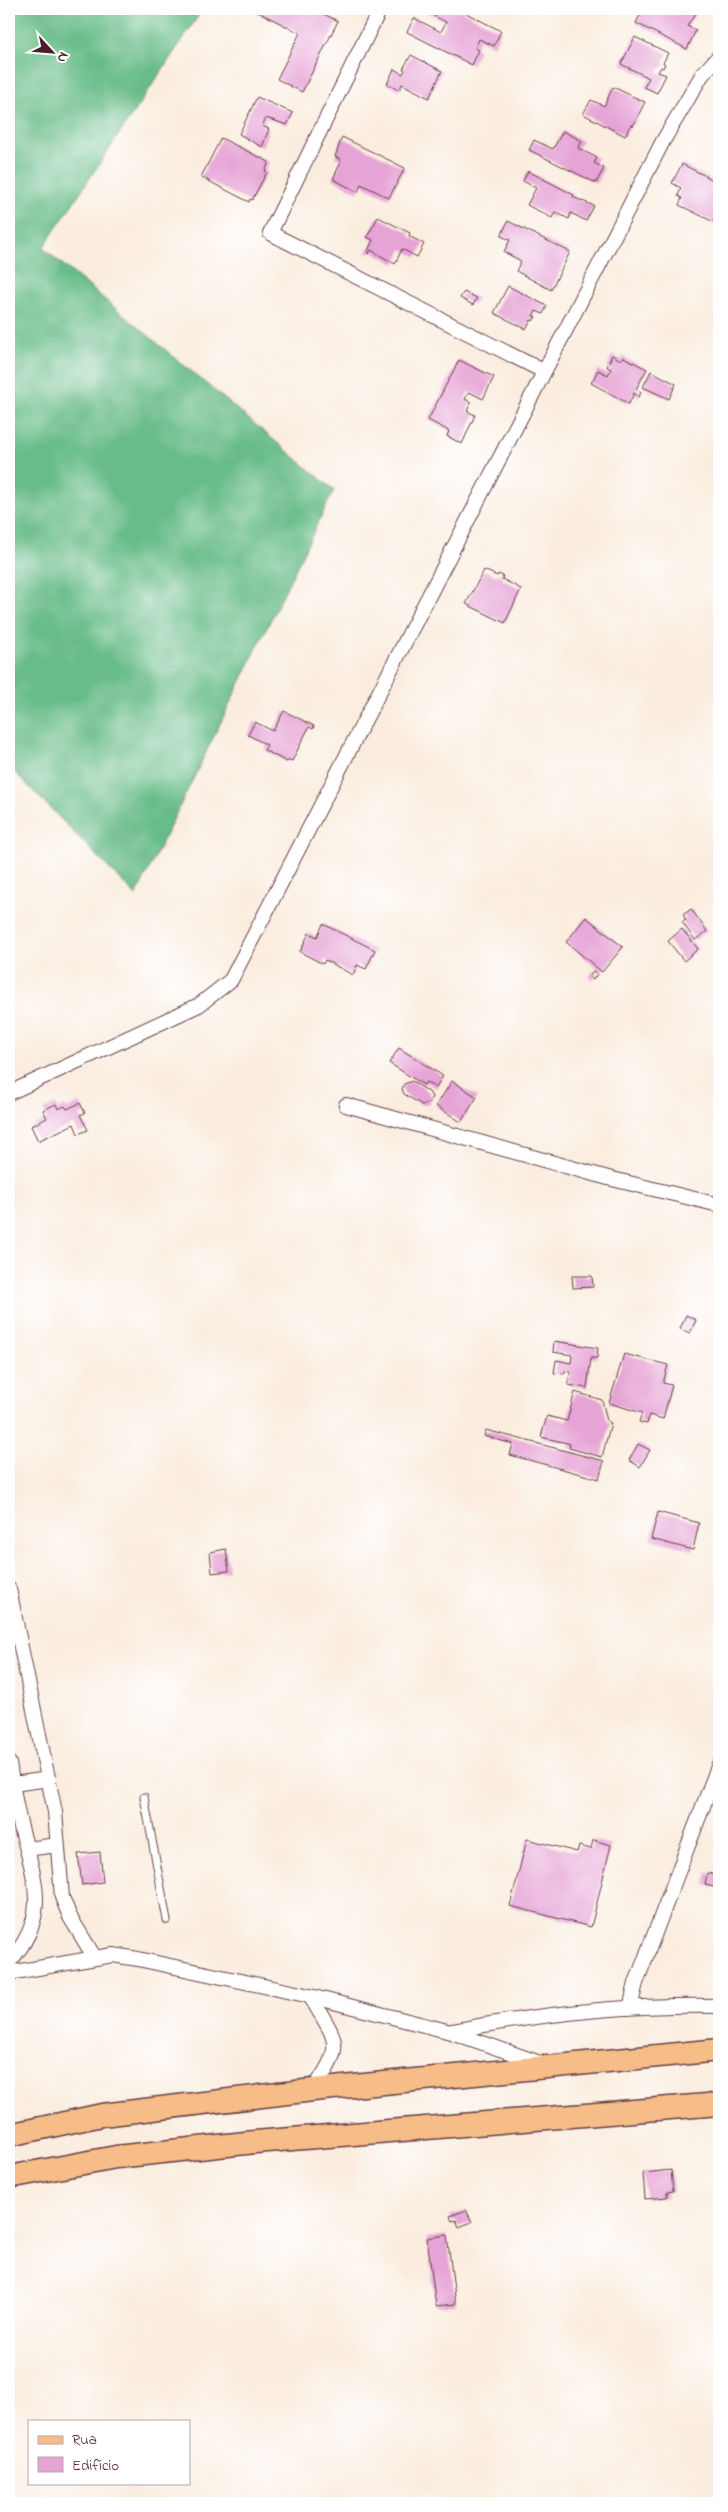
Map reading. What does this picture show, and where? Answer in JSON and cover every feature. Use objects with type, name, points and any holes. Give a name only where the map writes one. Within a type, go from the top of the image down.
[{"type":"main road","points":[[9,2135],[102,2114],[313,2090],[719,2050]]},
{"type":"main road","points":[[9,2177],[116,2157],[246,2143],[719,2104]]},
{"type":"street","points":[[380,9],[270,233],[543,371]]},
{"type":"street","points":[[9,1093],[199,1006],[231,980],[663,141],[702,75],[719,56]]},
{"type":"street","points":[[346,1105],[608,1178],[719,1205]]},
{"type":"street","points":[[9,1589],[56,1812],[62,1897],[70,1917],[95,1958]]},
{"type":"street","points":[[9,1763],[27,1849],[36,1879],[36,1915],[20,1950],[9,1962]]},
{"type":"street","points":[[630,2008],[636,1982],[719,1764]]},
{"type":"street","points":[[13,1784],[49,1779]]},
{"type":"street","points":[[27,1849],[57,1844]]},
{"type":"street","points":[[9,1973],[113,1955],[138,1959],[310,1996],[451,2032],[551,2066]]},
{"type":"street","points":[[310,1996],[332,2033],[336,2050],[331,2065],[313,2090]]},
{"type":"street","points":[[451,2032],[505,2021],[630,2008],[719,2006]]},
{"type":"lane","points":[[144,1797],[167,1920]]},
{"type":"green space","points":[[9,9],[203,9],[43,248],[334,490],[136,896],[9,766]]},
{"type":"building","points":[[252,9],[313,9],[338,21],[302,92],[277,79],[300,33]]},
{"type":"building","points":[[425,9],[458,9],[501,31],[494,46],[479,39],[475,48],[479,50],[472,65],[407,32],[414,18],[441,32],[446,22],[424,11]]},
{"type":"building","points":[[643,9],[699,9],[687,26],[696,30],[687,49],[636,23]]},
{"type":"building","points":[[635,37],[668,53],[663,63],[665,64],[663,68],[661,67],[658,72],[666,75],[657,93],[644,87],[649,78],[621,64]]},
{"type":"building","points":[[411,55],[442,71],[429,98],[402,84],[399,90],[387,84],[394,69],[403,74],[405,70],[403,69]]},
{"type":"building","points":[[613,87],[645,102],[633,126],[631,124],[625,136],[583,114],[591,100],[604,106]]},
{"type":"building","points":[[257,97],[293,113],[287,125],[266,118],[262,126],[269,129],[262,147],[239,134]]},
{"type":"building","points":[[563,131],[582,141],[578,148],[597,158],[594,163],[604,168],[596,183],[529,150],[534,140],[553,149]]},
{"type":"building","points":[[342,137],[405,168],[389,198],[361,184],[358,192],[333,179],[340,164],[340,159],[335,157]]},
{"type":"building","points":[[221,138],[269,162],[265,171],[267,172],[252,200],[250,199],[249,202],[201,177]]},
{"type":"building","points":[[682,164],[719,183],[719,217],[716,223],[679,205],[682,198],[678,196],[681,188],[672,183]]},
{"type":"building","points":[[528,171],[574,195],[573,197],[594,206],[586,221],[571,213],[569,219],[555,212],[552,218],[527,205],[536,188],[523,181]]},
{"type":"building","points":[[378,217],[410,233],[409,236],[424,244],[417,257],[402,249],[395,264],[371,250],[369,254],[367,253],[373,240],[367,237]]},
{"type":"building","points":[[508,221],[570,252],[551,290],[516,271],[521,261],[504,252],[510,240],[501,236]]},
{"type":"building","points":[[508,286],[547,306],[543,314],[536,311],[533,316],[536,317],[533,321],[531,320],[526,329],[494,313]]},
{"type":"building","points":[[464,292],[477,298],[473,305],[460,298]]},
{"type":"building","points":[[612,355],[621,360],[623,357],[647,369],[636,389],[641,392],[639,397],[634,393],[629,404],[591,383],[598,370],[608,375],[611,369],[607,367]]},
{"type":"building","points":[[459,360],[494,377],[483,399],[469,392],[465,399],[471,402],[467,411],[475,415],[462,444],[447,436],[449,431],[428,420]]},
{"type":"building","points":[[651,371],[676,384],[669,399],[643,387]]},
{"type":"building","points":[[484,570],[497,576],[498,574],[503,576],[502,579],[521,589],[505,623],[466,604]]},
{"type":"building","points":[[284,711],[314,726],[313,729],[309,727],[292,761],[289,760],[287,762],[264,750],[267,745],[248,735],[255,722],[273,731]]},
{"type":"building","points":[[691,909],[707,931],[695,940],[682,922],[686,920],[683,915]]},
{"type":"building","points":[[586,917],[623,947],[602,972],[566,942]]},
{"type":"building","points":[[323,924],[375,950],[366,969],[357,965],[353,975],[325,960],[323,964],[300,952],[309,933],[317,937]]},
{"type":"building","points":[[682,929],[698,949],[684,961],[668,941]]},
{"type":"building","points":[[593,971],[597,974],[593,980],[589,977]]},
{"type":"building","points":[[399,1048],[443,1076],[436,1088],[426,1082],[424,1085],[422,1084],[389,1063]]},
{"type":"building","points":[[412,1081],[429,1092],[432,1097],[429,1103],[422,1105],[404,1094],[402,1089],[404,1084]]},
{"type":"building","points":[[452,1081],[477,1097],[461,1122],[436,1106]]},
{"type":"building","points":[[80,1103],[85,1113],[80,1115],[88,1130],[78,1134],[74,1124],[38,1141],[31,1126],[47,1118],[43,1110],[56,1104],[58,1109],[65,1106],[67,1109]]},
{"type":"building","points":[[572,1276],[592,1276],[593,1287],[573,1288]]},
{"type":"building","points":[[686,1315],[696,1320],[690,1333],[680,1329]]},
{"type":"building","points":[[554,1341],[598,1348],[597,1358],[591,1358],[587,1388],[568,1385],[570,1372],[565,1371],[564,1374],[554,1373],[556,1360],[571,1363],[572,1355],[553,1352]]},
{"type":"building","points":[[624,1354],[668,1365],[663,1383],[672,1385],[663,1419],[649,1415],[647,1424],[639,1422],[642,1413],[609,1403]]},
{"type":"building","points":[[575,1392],[602,1400],[607,1421],[611,1423],[602,1457],[569,1448],[570,1444],[567,1443],[541,1437],[547,1416],[567,1421]]},
{"type":"building","points":[[486,1430],[604,1461],[599,1479],[510,1455],[513,1444],[484,1436]]},
{"type":"building","points":[[638,1444],[650,1450],[640,1467],[629,1460]]},
{"type":"building","points":[[658,1512],[699,1523],[693,1550],[651,1539]]},
{"type":"building","points":[[226,1549],[229,1571],[212,1573],[210,1552]]},
{"type":"building","points":[[527,1839],[577,1852],[579,1846],[591,1849],[593,1840],[611,1845],[591,1927],[510,1906]]},
{"type":"building","points":[[100,1852],[103,1882],[82,1885],[78,1854]]},
{"type":"building","points":[[707,1873],[719,1875],[719,1888],[705,1885]]},
{"type":"building","points":[[671,2170],[673,2191],[667,2192],[667,2197],[645,2199],[643,2173]]},
{"type":"building","points":[[466,2210],[472,2222],[459,2227],[456,2220],[452,2221],[450,2216]]},
{"type":"building","points":[[447,2235],[456,2304],[436,2306],[427,2238]]}]
